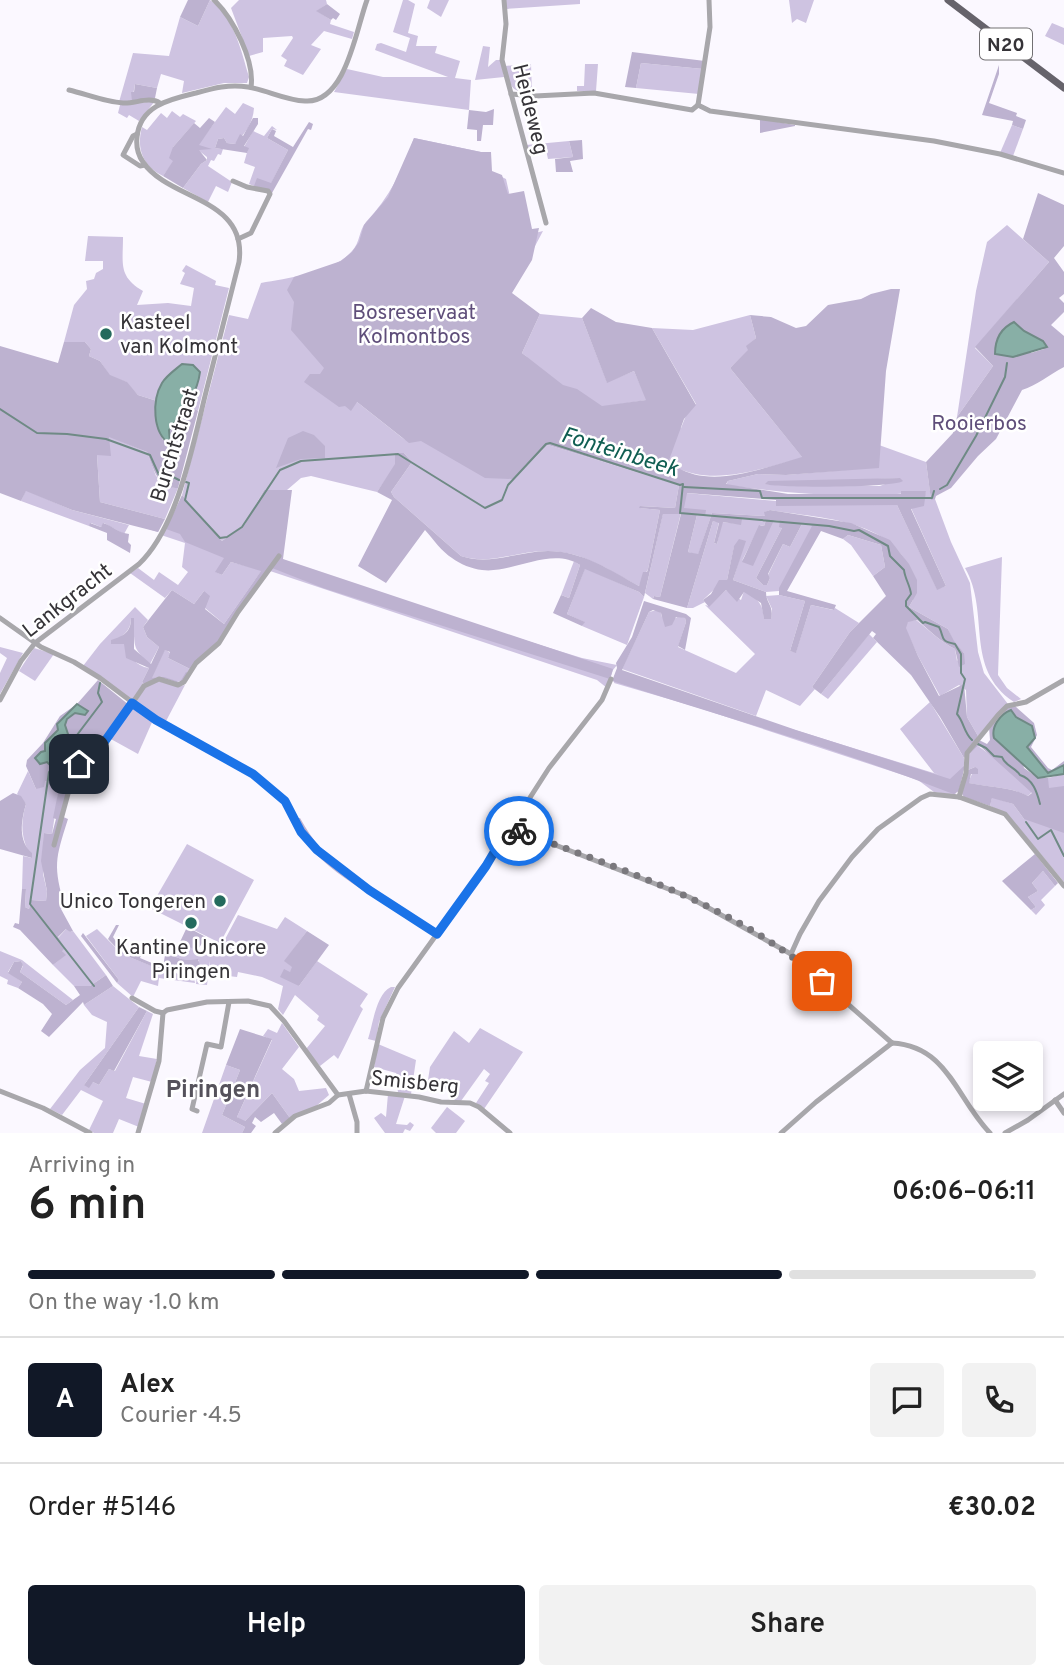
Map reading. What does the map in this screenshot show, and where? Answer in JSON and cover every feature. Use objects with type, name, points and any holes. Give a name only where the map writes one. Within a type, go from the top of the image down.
[{"type":"main road","name":"N20","points":[[948,0],[1064,88]]},
{"type":"street","points":[[214,0],[233,22],[240,37],[252,79],[251,87]]},
{"type":"street","points":[[233,181],[268,191],[270,194],[251,233],[238,239],[230,223],[219,212],[154,174],[145,165],[138,151],[137,134],[146,115],[160,103],[222,86],[251,87],[304,101],[318,99],[328,93],[341,77],[367,0]]},
{"type":"street","name":"Heideweg","points":[[504,0],[506,23],[502,60],[546,223]]},
{"type":"street","points":[[511,94],[535,96],[583,92],[692,110],[698,105],[710,27],[709,0]]},
{"type":"street","points":[[69,90],[123,103],[155,100],[160,103]]},
{"type":"street","points":[[698,105],[710,111],[934,141],[1000,154],[1064,173]]},
{"type":"street","points":[[137,134],[133,136],[123,155],[140,166],[145,165]]},
{"type":"street","name":"Burchtstraat","points":[[161,531],[180,489],[190,458],[239,262],[238,239]]},
{"type":"street","name":"Lankgracht","points":[[0,700],[21,661],[35,643],[138,564],[149,553],[161,531]]},
{"type":"street","points":[[54,845],[75,771],[88,754],[110,736],[144,686],[152,681],[163,680],[178,685],[184,682],[196,663],[219,643],[279,556]]},
{"type":"street","points":[[0,618],[35,643],[74,662],[156,720],[253,774],[285,801],[301,832],[317,850],[369,890],[437,934]]},
{"type":"street","points":[[366,1091],[383,1018],[402,982],[486,866],[549,768],[603,700],[611,679]]},
{"type":"street","points":[[959,797],[966,773],[967,753],[998,715],[1007,706],[1026,702],[1064,680]]},
{"type":"street","points":[[791,954],[819,901],[852,857],[878,829],[930,794],[959,797],[1005,814],[1064,886]]},
{"type":"street","points":[[509,827],[700,902],[791,954],[892,1043],[920,1048],[934,1057],[990,1133]]},
{"type":"street","points":[[132,998],[155,1012],[163,1013],[202,1003],[229,1002],[255,1002],[274,1009],[338,1095],[328,1103],[295,1116],[275,1133]]},
{"type":"street","points":[[197,1111],[192,1110],[207,1044],[221,1047],[229,1002]]},
{"type":"street","points":[[138,1133],[159,1061],[163,1013]]},
{"type":"street","points":[[781,1133],[892,1043]]},
{"type":"street","points":[[0,1091],[43,1108],[90,1133]]},
{"type":"street","name":"Smisberg","points":[[338,1095],[366,1091],[441,1102],[470,1103],[480,1107],[510,1133]]},
{"type":"street","points":[[349,1094],[357,1122],[357,1133]]},
{"type":"street","points":[[1005,1133],[1064,1094]]},
{"type":"street","points":[[1055,1100],[1064,1113]]},
{"type":"green space","points":[[188,0],[210,0],[198,26],[180,17]]},
{"type":"green space","points":[[210,0],[231,25],[249,77],[247,83],[224,83],[182,93],[184,81],[161,74],[157,88],[135,84],[132,101],[119,102],[133,53],[169,56],[180,17],[198,26]]},
{"type":"green space","points":[[239,0],[326,0],[327,4],[317,11],[331,20],[330,24],[354,32],[352,39],[324,31],[311,45],[321,49],[303,75],[284,66],[287,60],[281,56],[292,36],[263,38],[263,52],[249,56],[231,8]]},
{"type":"green space","points":[[403,0],[415,4],[408,33],[418,36],[416,46],[437,46],[435,53],[460,61],[455,78],[471,80],[469,110],[334,92],[347,69],[383,77],[448,77],[375,50],[377,44],[381,43],[406,52],[410,38],[393,32]]},
{"type":"green space","points":[[430,0],[449,0],[441,17],[427,8]]},
{"type":"green space","points":[[506,0],[580,0],[580,4],[506,9]]},
{"type":"green space","points":[[789,0],[814,0],[806,23],[797,19],[792,23]]},
{"type":"green space","points":[[327,4],[340,14],[336,20],[316,11]]},
{"type":"green space","points":[[1052,23],[1064,28],[1064,45],[1045,36]]},
{"type":"green space","points":[[483,46],[490,47],[488,67],[496,60],[501,60],[504,77],[475,80]]},
{"type":"green space","points":[[632,52],[705,61],[703,69],[641,63],[636,88],[625,87]]},
{"type":"green space","points":[[641,63],[703,69],[699,94],[636,88]]},
{"type":"green space","points":[[531,64],[532,94],[512,87],[505,66]]},
{"type":"green space","points":[[585,64],[598,64],[596,91],[577,91],[577,86],[584,86]]},
{"type":"green space","points":[[999,65],[999,74],[989,103],[1017,113],[1016,116],[1026,120],[1023,129],[1012,125],[1013,121],[982,115]]},
{"type":"green space","points":[[135,84],[157,88],[155,98],[132,101],[131,92],[134,92]]},
{"type":"green space","points":[[155,101],[139,121],[118,113],[120,105]]},
{"type":"green space","points":[[243,103],[254,108],[248,128],[235,144],[227,143],[224,138],[218,139],[215,148],[223,149],[221,155],[218,154],[208,166],[232,182],[228,192],[216,186],[208,202],[183,188],[207,160],[198,150],[198,145],[226,107],[235,114]]},
{"type":"green space","points":[[494,109],[493,125],[483,125],[481,141],[477,141],[477,130],[467,129],[469,110],[486,112]]},
{"type":"green space","points":[[172,111],[180,117],[183,114],[196,121],[173,147],[174,161],[163,176],[146,162],[141,150],[140,135],[142,127],[147,130],[161,113],[167,118]]},
{"type":"green space","points":[[209,118],[215,122],[199,145],[212,149],[199,150],[207,160],[183,188],[163,176],[173,161],[169,158],[173,147],[194,123],[200,128]]},
{"type":"green space","points":[[253,118],[258,118],[258,124],[244,146],[249,148],[247,153],[215,148],[218,139],[224,138],[227,143],[235,144]]},
{"type":"green space","points":[[760,119],[795,125],[795,126],[760,133]]},
{"type":"green space","points":[[309,122],[313,124],[311,130],[308,129],[272,193],[254,186],[257,178],[271,183],[288,150],[267,138],[272,129],[276,131],[274,136],[293,147]]},
{"type":"green space","points":[[1012,125],[1023,129],[1013,156],[1000,153]]},
{"type":"green space","points":[[272,126],[277,130],[272,129],[267,138],[288,150],[271,184],[254,186],[249,184],[255,167],[244,163],[248,149],[244,147],[253,131],[264,136]]},
{"type":"green space","name":"Bosreservaat Kolmontbos","points":[[414,138],[481,152],[492,172],[506,179],[519,237],[543,231],[525,265],[504,291],[520,354],[527,357],[522,353],[540,314],[582,318],[607,382],[634,371],[647,400],[608,406],[681,428],[687,413],[696,404],[652,328],[693,330],[750,315],[756,338],[747,346],[749,350],[730,368],[803,458],[739,474],[706,475],[690,473],[552,428],[518,474],[548,445],[679,485],[675,508],[640,506],[660,510],[648,569],[639,586],[572,554],[537,551],[494,559],[461,556],[391,492],[412,462],[404,453],[377,492],[311,476],[301,478],[287,490],[264,490],[245,524],[222,541],[182,495],[229,315],[248,319],[261,283],[334,265],[352,251],[364,225],[394,183]],"holes":[[[310,374],[320,374],[396,428],[405,440],[357,402]]]},
{"type":"green space","name":"Bosreservaat Kolmontbos","points":[[414,138],[491,152],[492,171],[502,175],[508,194],[524,191],[532,229],[539,228],[532,260],[512,293],[540,314],[522,353],[563,385],[577,389],[602,406],[646,400],[634,371],[607,383],[582,318],[591,308],[616,322],[652,328],[696,405],[684,419],[668,463],[690,473],[728,476],[802,457],[730,368],[748,350],[746,346],[756,338],[750,315],[771,317],[796,328],[806,326],[828,305],[900,289],[886,371],[879,468],[786,475],[758,474],[728,481],[726,484],[788,494],[901,494],[901,491],[926,491],[924,506],[911,509],[946,586],[937,590],[897,505],[776,506],[776,500],[687,493],[684,508],[706,510],[705,516],[697,515],[688,552],[698,554],[712,513],[765,516],[764,512],[770,510],[851,523],[890,540],[909,564],[917,580],[917,593],[909,607],[948,629],[964,653],[965,664],[959,667],[955,649],[917,620],[908,622],[906,628],[939,696],[964,684],[967,717],[978,736],[964,758],[911,675],[873,638],[876,634],[872,631],[821,694],[812,687],[850,632],[886,596],[873,576],[885,567],[881,545],[848,535],[843,539],[821,531],[787,591],[836,605],[834,610],[811,605],[796,653],[790,651],[805,601],[779,595],[779,588],[812,526],[802,524],[790,547],[783,544],[768,574],[770,578],[767,585],[763,585],[756,578],[782,528],[779,527],[780,521],[774,520],[753,566],[742,562],[759,525],[764,526],[766,520],[742,519],[741,525],[723,522],[717,544],[714,543],[719,523],[713,521],[687,608],[653,599],[654,596],[660,597],[681,514],[663,514],[644,597],[639,592],[585,569],[567,614],[585,622],[582,626],[553,613],[561,595],[569,598],[580,565],[569,560],[544,559],[494,570],[478,569],[462,564],[448,555],[425,530],[386,583],[358,566],[392,500],[377,492],[395,464],[395,453],[404,453],[412,462],[391,492],[394,497],[461,556],[494,559],[548,551],[572,554],[595,562],[639,586],[643,572],[648,569],[660,510],[639,508],[675,508],[679,485],[548,445],[513,479],[485,478],[421,441],[409,443],[357,402],[351,411],[345,406],[339,407],[304,382],[310,374],[320,374],[324,368],[291,330],[294,302],[287,290],[294,277],[341,261],[352,252],[359,242],[364,225],[388,197]]},
{"type":"green space","points":[[582,140],[583,159],[570,161],[573,172],[556,172],[555,159],[573,157],[569,141]]},
{"type":"green space","points":[[569,141],[573,157],[548,159],[546,150],[528,153],[526,145]]},
{"type":"green space","name":"Rooierbos","points":[[1038,193],[1064,205],[1064,246],[1054,258],[1064,272],[1064,294],[1059,298],[1064,303],[1064,312],[1051,325],[1064,336],[1064,367],[1022,390],[996,439],[951,488],[931,500],[926,462],[953,433],[957,417],[993,366],[975,347],[1049,262],[1023,239]],"holes":[[[1014,322],[1043,341],[1044,349],[1031,353]]]},
{"type":"green space","points":[[1007,225],[1049,262],[975,348],[993,366],[957,417],[976,291],[987,242]]},
{"type":"green space","points":[[88,236],[123,237],[126,274],[129,280],[143,291],[137,305],[168,303],[191,306],[194,288],[180,284],[186,265],[216,281],[215,285],[229,288],[198,411],[188,404],[200,372],[193,365],[160,386],[157,401],[138,395],[126,382],[110,376],[100,361],[89,356],[91,349],[85,342],[64,342],[74,305],[87,289],[86,281],[94,279],[96,273],[103,269],[103,261],[85,261]]},
{"type":"green space","points":[[64,342],[85,342],[91,349],[89,356],[100,361],[110,375],[127,382],[138,395],[157,401],[156,424],[163,440],[188,404],[198,411],[178,488],[171,488],[161,481],[147,452],[109,437],[111,456],[97,455],[100,502],[165,519],[158,532],[72,510],[26,491],[21,501],[0,493],[0,346],[58,363]]},
{"type":"green space","points":[[303,431],[314,435],[325,446],[325,458],[301,459],[276,468],[288,438]]},
{"type":"green space","points":[[109,436],[147,452],[156,476],[173,488],[178,488],[165,519],[100,502],[97,455]]},
{"type":"green space","points":[[879,445],[926,462],[931,499],[935,499],[970,583],[978,652],[984,673],[1008,704],[978,736],[967,717],[966,690],[959,685],[940,696],[905,628],[908,621],[916,620],[955,649],[957,661],[964,653],[953,641],[948,629],[909,607],[913,600],[909,567],[896,548],[882,537],[827,518],[770,510],[765,512],[766,516],[712,513],[698,555],[688,552],[697,515],[683,508],[686,493],[776,501],[776,505],[897,505],[937,589],[946,586],[911,508],[924,497],[926,491],[826,495],[726,485],[728,481],[758,474],[786,475],[879,467]],"holes":[[[900,478],[880,486],[765,484]]]},
{"type":"green space","points":[[0,468],[73,492],[105,507],[163,522],[158,532],[28,491],[72,510],[129,525],[124,534],[104,523],[101,527],[91,523],[89,526],[21,501],[26,490],[0,482]]},
{"type":"green space","points":[[900,478],[903,481],[858,486],[765,484],[768,481]]},
{"type":"green space","points":[[264,490],[292,490],[283,559],[613,669],[610,679],[323,588],[272,568],[215,646],[190,669],[168,658],[170,652],[165,650],[152,678],[164,677],[180,682],[186,672],[188,673],[183,682],[178,683],[164,678],[144,684],[142,682],[149,668],[126,658],[124,644],[111,644],[111,640],[128,630],[131,618],[134,618],[134,649],[151,664],[159,647],[147,637],[143,627],[172,590],[194,604],[204,591],[210,596],[205,609],[224,624],[261,571],[231,562],[222,575],[215,572],[224,558],[185,542],[180,534],[166,529],[182,495],[222,541],[245,524]]},
{"type":"green space","points":[[663,513],[681,513],[660,597],[654,596],[653,599],[645,593]]},
{"type":"green space","points":[[170,517],[225,558],[216,572],[222,575],[231,562],[262,570],[224,624],[205,608],[204,591],[194,604],[172,590],[165,598],[130,573],[138,568],[154,580],[159,572],[178,585],[188,572],[182,567],[185,543],[161,535]]},
{"type":"green space","points":[[741,519],[766,520],[764,526],[760,525],[742,561],[774,520],[781,521],[782,528],[756,578],[763,585],[767,585],[770,578],[768,575],[783,544],[790,547],[802,524],[813,526],[779,591],[766,592],[733,580],[745,541],[734,547],[727,580],[703,600],[705,602],[687,608],[713,521],[719,522],[714,543],[717,544],[722,522],[741,524]]},
{"type":"green space","points":[[90,523],[101,527],[103,523],[129,534],[130,553],[107,540],[107,533],[89,526]]},
{"type":"green space","points":[[848,535],[881,545],[885,567],[873,576],[851,545],[843,539]]},
{"type":"green space","points":[[739,539],[746,541],[733,580],[766,592],[771,619],[764,619],[761,603],[744,592],[737,602],[726,590],[709,607],[703,600],[711,594],[719,580],[727,580],[734,546]]},
{"type":"green space","points":[[1002,557],[998,675],[1007,688],[1021,699],[1014,702],[998,688],[988,673],[983,657],[976,603],[965,568]]},
{"type":"green space","points":[[574,561],[580,565],[569,598],[561,595]]},
{"type":"green space","points":[[276,563],[582,658],[617,665],[607,688],[597,680],[270,571]]},
{"type":"green space","points":[[585,568],[639,592],[644,597],[627,645],[582,626],[584,622],[567,614]]},
{"type":"green space","points":[[726,590],[741,600],[744,591],[752,596],[761,605],[764,619],[771,619],[772,609],[766,596],[779,595],[805,601],[790,651],[796,652],[811,605],[833,610],[835,608],[859,623],[812,687],[815,689],[800,706],[766,690],[756,716],[622,669],[649,612],[657,610],[662,617],[685,618],[678,647],[736,673],[755,654],[705,605],[709,606]]},
{"type":"green space","points":[[644,601],[691,618],[685,650],[678,646],[685,618],[676,617],[672,625],[665,627],[661,613],[653,610],[649,612],[622,670],[950,779],[965,765],[959,791],[954,794],[823,747],[612,681],[616,663],[632,637]]},
{"type":"green space","points":[[135,607],[148,620],[143,627],[147,637],[159,647],[150,664],[136,648],[131,618],[128,630],[111,644],[125,644],[134,660],[149,668],[142,682],[144,684],[132,700],[83,666]]},
{"type":"green space","points":[[869,634],[877,642],[828,699],[821,694]]},
{"type":"green space","points":[[0,647],[23,653],[0,694],[0,673],[7,658],[0,653]]},
{"type":"green space","points":[[34,648],[54,654],[35,681],[19,671]]},
{"type":"green space","points":[[165,649],[170,653],[168,658],[190,669],[182,681],[151,679]]},
{"type":"green space","points":[[617,670],[702,701],[940,775],[934,773],[900,729],[930,702],[964,758],[964,768],[955,795],[934,792],[918,780],[614,683]]},
{"type":"green space","points":[[98,680],[129,705],[111,733],[80,760],[70,781],[45,781],[44,787],[36,789],[26,766],[27,760],[43,743],[60,716],[77,704]]},
{"type":"green space","points":[[157,681],[185,685],[165,723],[135,704],[145,687]]},
{"type":"green space","points":[[132,706],[153,720],[138,754],[109,738]]},
{"type":"green space","points":[[1015,706],[1034,723],[1037,735],[1031,747],[1048,768],[1052,770],[1064,761],[1064,765],[1048,773],[1027,747],[1027,723],[1015,717],[1011,711],[1024,768],[1038,778],[1048,778],[1049,788],[1064,786],[1064,833],[1024,819],[1013,804],[992,798],[990,806],[962,794],[968,770],[975,767],[978,774],[971,774],[969,783],[1007,789],[1028,796],[1032,793],[981,747],[978,746],[969,754],[979,740],[987,744],[990,740],[989,727],[1007,708]]},
{"type":"green space","points":[[978,746],[1006,766],[1032,792],[1028,796],[1007,789],[968,783],[975,767],[968,770],[967,755]]},
{"type":"green space","points":[[28,771],[36,789],[44,781],[70,781],[68,789],[59,788],[52,834],[44,833],[43,874],[46,901],[31,900],[29,909],[25,907],[26,889],[22,889],[23,856],[32,858],[23,832],[26,804],[17,794]]},
{"type":"green space","points":[[1064,774],[1064,882],[1007,814],[990,806],[992,797],[1013,804],[1024,819],[1048,786],[1048,778]]},
{"type":"green space","points":[[59,788],[68,789],[61,816],[68,819],[60,844],[57,872],[65,908],[61,909],[73,931],[66,929],[58,937],[66,955],[53,965],[20,930],[13,927],[15,923],[19,924],[22,889],[26,889],[25,907],[29,909],[31,900],[46,901],[47,891],[41,861],[44,833],[52,834]]},
{"type":"green space","points":[[13,793],[21,796],[26,804],[22,830],[24,843],[32,853],[32,858],[0,849],[0,801]]},
{"type":"green space","points":[[291,818],[300,818],[320,848],[344,872],[400,912],[353,884],[322,860],[308,846]]},
{"type":"green space","points":[[187,844],[254,880],[212,958],[238,915],[277,929],[285,917],[307,931],[285,961],[293,967],[290,973],[299,986],[317,961],[368,994],[360,1006],[363,1009],[338,1059],[334,1055],[320,1066],[306,1049],[325,1026],[317,1020],[319,1016],[295,995],[283,1015],[278,1009],[283,986],[262,977],[238,972],[237,977],[210,974],[210,961],[207,985],[196,984],[199,960],[186,961],[171,955],[180,942],[211,957],[218,942],[150,908]]},
{"type":"green space","points":[[1035,854],[1058,883],[1055,886],[1043,871],[1032,883],[1038,891],[1028,897],[1036,907],[1031,910],[1002,881]]},
{"type":"green space","points":[[1043,871],[1055,886],[1041,900],[1045,905],[1036,915],[1031,910],[1036,907],[1028,897],[1038,891],[1032,883]]},
{"type":"green space","points":[[116,925],[119,925],[113,937],[120,947],[125,941],[128,953],[134,956],[137,948],[143,950],[140,958],[178,974],[168,973],[122,954],[108,939]]},
{"type":"green space","points":[[187,927],[206,937],[197,951],[180,942]]},
{"type":"green space","points":[[67,928],[70,932],[73,931],[106,975],[90,986],[74,986],[53,965],[65,955],[61,950],[65,948],[58,938]]},
{"type":"green space","points":[[97,929],[122,954],[164,971],[177,974],[193,972],[195,983],[159,978],[158,986],[141,981],[133,997],[117,983],[119,980],[86,936]]},
{"type":"green space","points":[[307,931],[329,945],[299,986],[280,977],[284,969],[290,972],[292,967],[284,961]]},
{"type":"green space","points":[[83,933],[119,980],[117,983],[81,936]]},
{"type":"green space","points":[[169,947],[174,949],[172,955],[179,958],[198,959],[199,970],[163,967]]},
{"type":"green space","points":[[0,951],[22,960],[73,1000],[66,1005],[20,972],[23,966],[21,961],[14,962],[8,972],[22,982],[18,988],[7,984],[8,980],[0,976]]},
{"type":"green space","points":[[21,961],[23,965],[20,972],[66,1005],[80,995],[74,986],[90,986],[106,975],[113,986],[84,1005],[83,1002],[49,1037],[41,1031],[52,1014],[43,1004],[18,988],[22,982],[8,973],[14,962]]},
{"type":"green space","points":[[113,986],[139,1007],[84,1085],[93,1082],[99,1085],[109,1069],[115,1071],[147,1011],[153,1014],[139,1056],[157,1059],[152,1082],[133,1077],[126,1098],[146,1104],[139,1127],[119,1119],[113,1133],[94,1133],[89,1130],[103,1101],[81,1090],[62,1115],[50,1109],[80,1070],[105,1048],[107,1022],[92,1015],[84,1005]]},
{"type":"green space","points":[[391,987],[395,987],[379,1022],[376,1041],[368,1039],[378,1003]]},
{"type":"green space","points":[[139,1007],[147,1011],[114,1071],[109,1069],[99,1085],[93,1082],[89,1088],[84,1085]]},
{"type":"green space","points":[[282,1023],[299,1047],[282,1069],[294,1079],[299,1091],[326,1088],[329,1095],[315,1107],[290,1118],[272,1093],[244,1122],[237,1117],[272,1040],[263,1036],[268,1029],[277,1033]]},
{"type":"green space","points":[[480,1028],[523,1052],[484,1109],[476,1103],[489,1083],[485,1081],[490,1074],[484,1069],[461,1101],[454,1101],[460,1083],[453,1084],[448,1090],[428,1080],[430,1067],[454,1031],[469,1043]]},
{"type":"green space","points":[[240,1029],[272,1039],[237,1117],[245,1121],[272,1093],[290,1118],[282,1124],[274,1113],[261,1122],[255,1117],[252,1123],[256,1126],[251,1133],[242,1133],[245,1127],[222,1115],[240,1070],[226,1065]]},
{"type":"green space","points":[[378,1044],[416,1060],[411,1094],[398,1093],[396,1073],[374,1067]]},
{"type":"green space","points":[[226,1065],[240,1070],[222,1115],[245,1127],[242,1133],[202,1133]]},
{"type":"green space","points":[[388,1094],[405,1096],[396,1124],[407,1125],[410,1122],[414,1125],[410,1131],[405,1129],[403,1133],[385,1133],[374,1118],[381,1113],[386,1117]]},
{"type":"green space","points":[[447,1107],[465,1121],[456,1133],[436,1133],[431,1128]]},
{"type":"shaded area","points":[[1014,322],[1043,341],[1047,347],[1013,357],[995,354],[1000,335]]},
{"type":"shaded area","points":[[182,364],[193,365],[200,372],[192,396],[169,430],[170,444],[164,439],[157,424],[156,398],[164,380]]},
{"type":"shaded area","points":[[77,704],[88,711],[85,715],[75,713],[67,719],[65,725],[69,737],[50,765],[47,762],[40,764],[35,758],[45,751],[45,743],[58,730],[57,724]]},
{"type":"shaded area","points":[[1011,710],[1016,717],[1032,726],[1035,738],[1027,747],[1048,773],[1064,765],[1064,774],[1038,778],[994,738],[997,721]]},
{"type":"waterway","points":[[940,489],[947,485],[976,436],[1005,377],[1007,363]]},
{"type":"waterway","name":"Fonteinbeek","points":[[0,409],[37,433],[106,439],[150,455],[159,475],[179,480]]},
{"type":"waterway","name":"Fonteinbeek","points":[[186,482],[189,483],[185,500],[220,538],[227,537],[242,527],[280,470],[301,461],[398,454],[485,508],[502,500],[508,485],[546,444],[550,443],[683,484],[680,513],[859,530],[888,546],[890,556],[904,570],[910,588],[911,594],[906,606],[923,623],[939,627],[944,640],[955,644],[961,654],[961,673],[965,679],[957,714],[972,740]]},
{"type":"waterway","points":[[684,487],[760,491],[762,498],[932,498],[934,491]]},
{"type":"waterway","points":[[94,986],[30,904],[49,772],[102,702],[98,693],[100,683]]},
{"type":"waterway","name":"Fonteinbeek","points":[[978,744],[994,756],[1002,757],[1028,780],[1036,791],[1040,804]]},
{"type":"waterway","points":[[1026,822],[1038,839],[1051,830],[1064,856]]},
{"type":"way so far","points":[[519,831],[700,902],[791,954],[822,981]]},
{"type":"place","name":"Kasteel van Kolmont","points":[[106,334]]},
{"type":"place","name":"Unico Tongeren","points":[[220,901]]},
{"type":"place","name":"Kantine Unicore Piringen","points":[[191,923]]},
{"type":"district","name":"Piringen","points":[[213,1089]]},
{"type":"route","points":[[79,764],[105,741],[132,703],[147,715],[253,774],[285,801],[301,832],[317,850],[369,890],[437,934],[486,866],[509,827],[519,831]]}]
